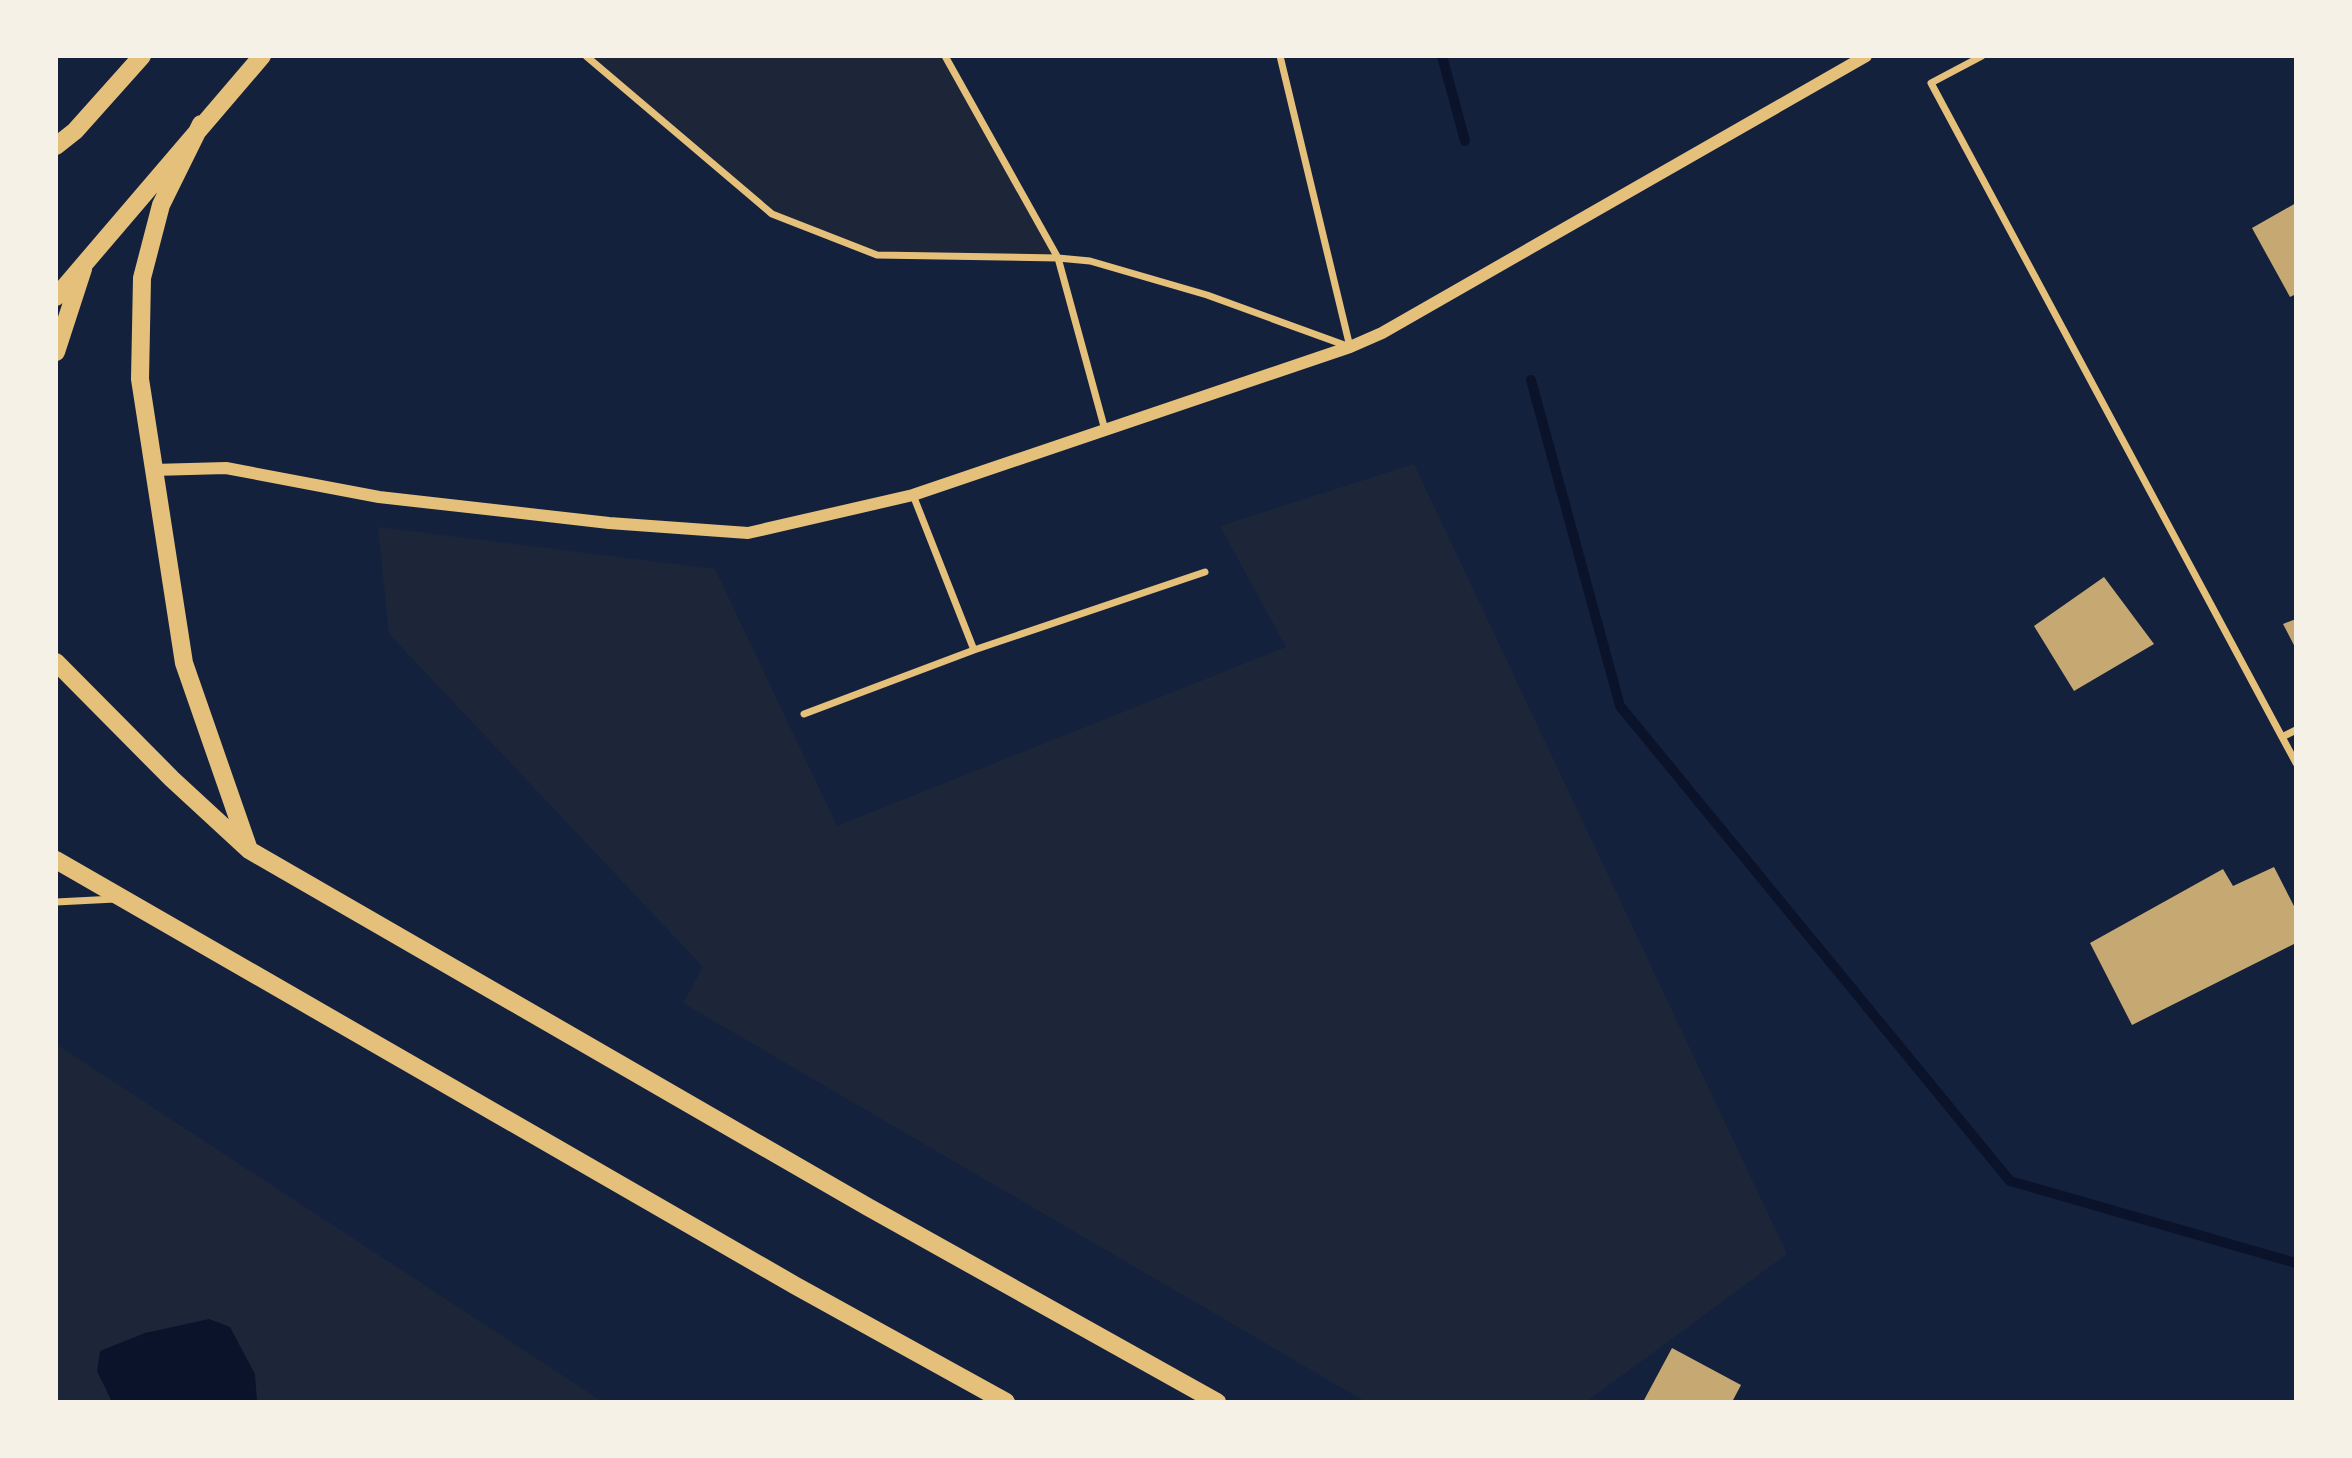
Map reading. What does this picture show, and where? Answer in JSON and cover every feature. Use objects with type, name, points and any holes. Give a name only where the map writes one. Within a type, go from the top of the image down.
[{"type":"main road","points":[[56,146],[75,131],[142,56]]},
{"type":"main road","points":[[56,297],[201,124],[262,56]]},
{"type":"main road","points":[[201,124],[160,205],[142,278],[140,379],[184,663],[249,850]]},
{"type":"main road","points":[[56,352],[87,259]]},
{"type":"main road","points":[[56,662],[172,779],[249,850],[880,1214],[1217,1402]]},
{"type":"main road","points":[[56,860],[796,1286],[1006,1402]]},
{"type":"street","points":[[586,56],[772,214],[877,255],[1090,261],[1207,295],[1350,347]]},
{"type":"street","points":[[945,56],[1058,258],[1105,430]]},
{"type":"street","points":[[1280,56],[1350,347]]},
{"type":"street","points":[[153,470],[226,468],[379,497],[609,523],[748,533],[913,495],[1350,347],[1382,333],[1866,56]]},
{"type":"street","points":[[1982,56],[1931,83],[2296,763]]},
{"type":"street","points":[[913,495],[974,650]]},
{"type":"street","points":[[804,714],[974,650],[1205,572]]},
{"type":"street","points":[[2282,737],[2296,730]]},
{"type":"street","points":[[56,902],[122,898]]},
{"type":"shaded area","points":[[586,56],[945,56],[1058,258],[877,255],[772,214]]},
{"type":"shaded area","points":[[1414,464],[1787,1254],[1586,1402],[1366,1402],[683,1003],[703,967],[389,634],[378,527],[715,569],[837,826],[1286,647],[1220,526]]},
{"type":"shaded area","points":[[56,1044],[603,1402],[56,1402]]},
{"type":"shaded area","points":[[209,1319],[230,1327],[255,1374],[257,1402],[112,1402],[97,1371],[100,1351],[145,1333]]},
{"type":"building","points":[[2296,203],[2296,294],[2290,297],[2252,228]]},
{"type":"building","points":[[2104,577],[2154,644],[2074,691],[2034,626]]},
{"type":"building","points":[[2296,619],[2296,649],[2283,624]]},
{"type":"building","points":[[2274,867],[2296,910],[2296,943],[2132,1025],[2090,943],[2223,869],[2233,886]]},
{"type":"building","points":[[1672,1348],[1741,1385],[1732,1402],[1643,1402]]},
{"type":"waterway","points":[[1442,56],[1465,141]]},
{"type":"waterway","points":[[1531,380],[1620,706],[2010,1181],[2296,1263]]}]
